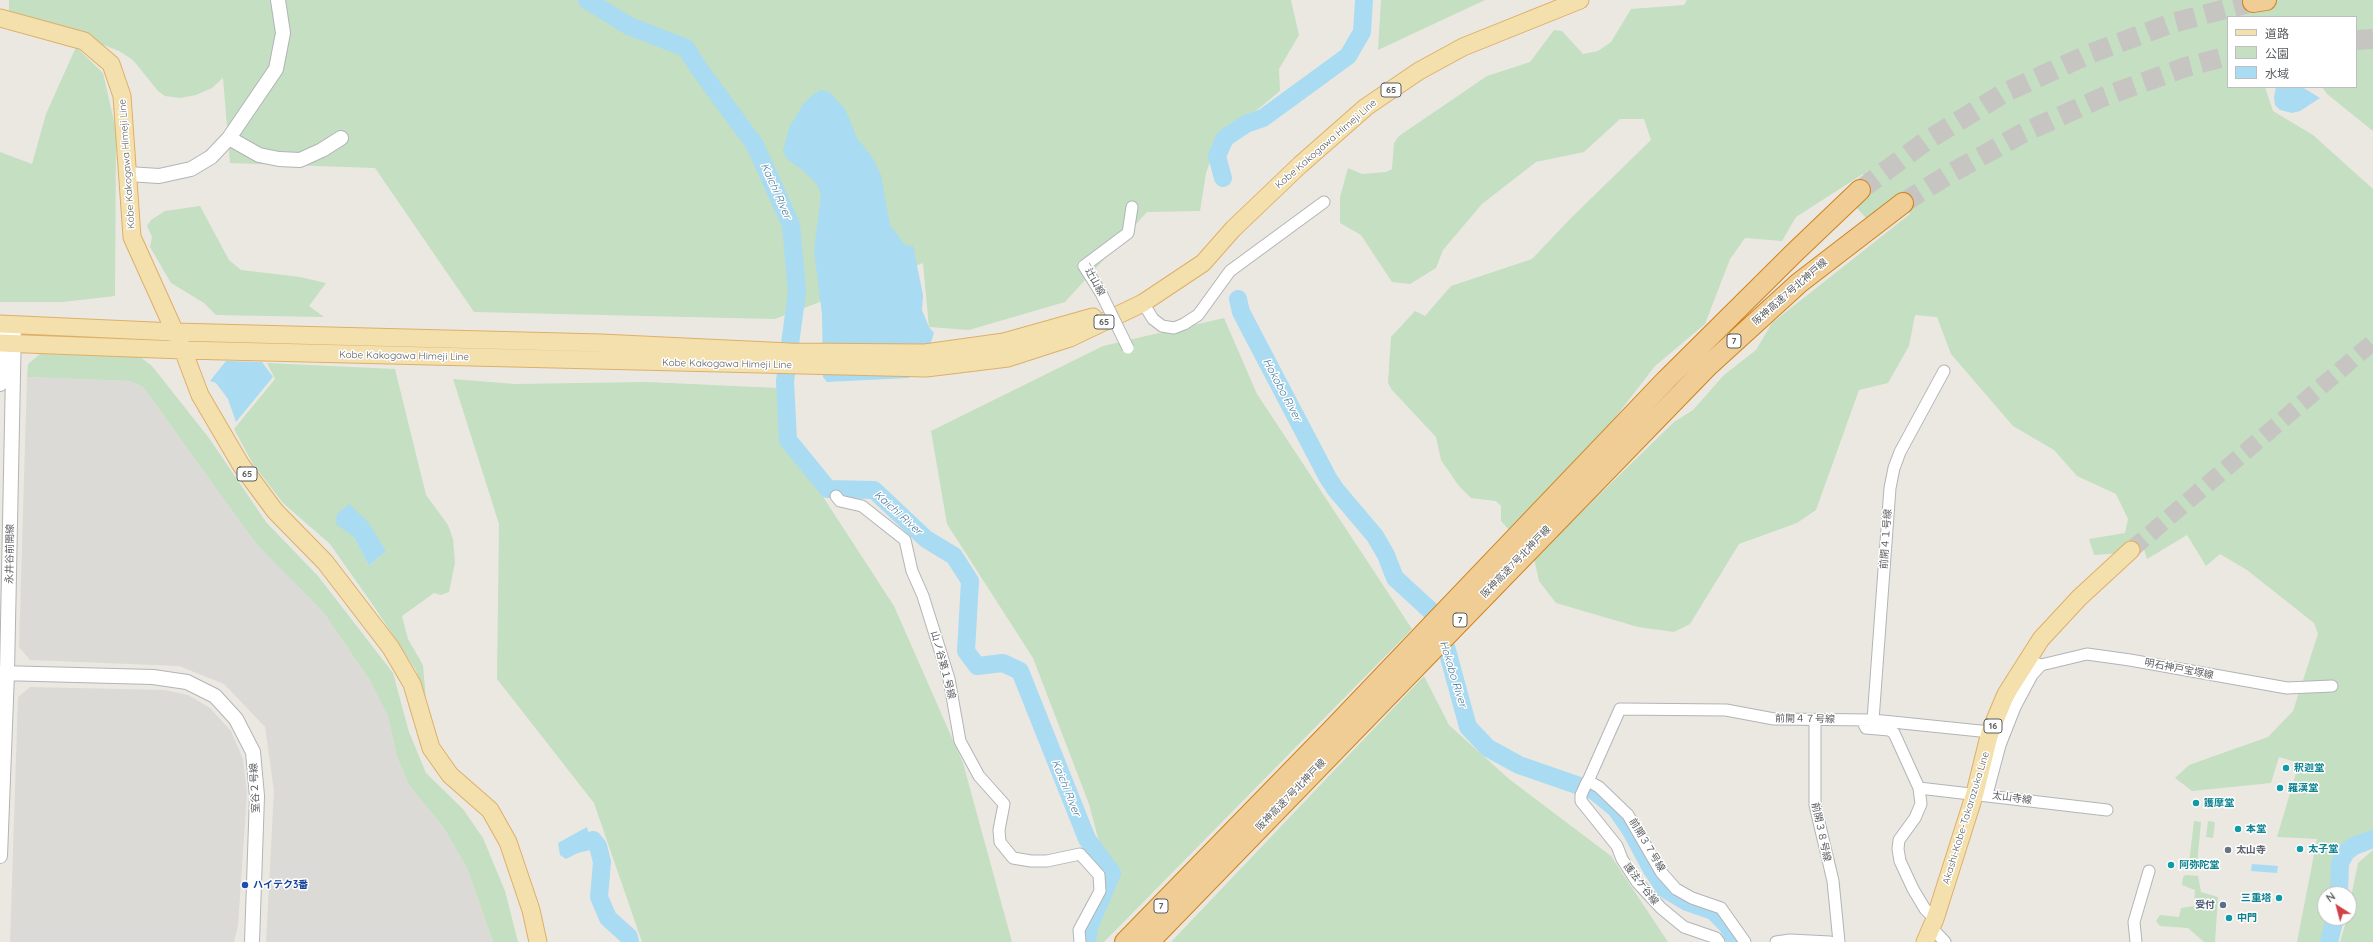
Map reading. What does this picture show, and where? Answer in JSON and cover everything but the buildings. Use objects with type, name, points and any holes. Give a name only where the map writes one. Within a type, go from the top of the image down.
[{"type":"highway","name":"阪神高速7号北神戸線","points":[[1574,491],[1666,380],[1860,190]]},
{"type":"highway","name":"阪神高速7号北神戸線","points":[[1149,942],[1202,876],[1574,491],[1775,304],[1826,260],[1903,203]]},
{"type":"highway","name":"阪神高速7号北神戸線","points":[[1125,942],[1202,876]]},
{"type":"main road","name":"Kobe Kakogawa Himeji Line","points":[[951,357],[1008,358],[1070,338],[1143,304],[1204,263],[1233,229],[1300,164],[1366,107],[1419,71],[1463,47],[1580,0]]},
{"type":"main road","name":"Kobe Kakogawa Himeji Line","points":[[0,18],[84,42],[111,64],[122,96],[132,237],[183,350],[200,395],[241,465],[275,511],[325,562],[391,648],[412,684],[431,748],[450,775],[490,810],[508,842],[531,910],[538,942]]},
{"type":"main road","name":"Kobe Kakogawa Himeji Line","points":[[5,343],[183,350],[750,358],[926,368],[951,357],[1085,320],[1141,294],[1201,254],[1233,229]]},
{"type":"main road","name":"Kobe Kakogawa Himeji Line","points":[[5,324],[175,332],[601,343],[750,358]]},
{"type":"main road","name":"Akashi-Kobe-Takarazuka Line","points":[[1930,929],[1981,794],[1990,732],[2006,694],[2034,662],[2041,639],[2079,598],[2131,550]]},
{"type":"street","points":[[128,174],[159,176],[191,169],[211,157],[229,138],[276,70],[284,33],[278,0]]},
{"type":"street","points":[[229,138],[259,155],[279,159],[300,160],[322,150],[341,138]]},
{"type":"street","points":[[1143,304],[1152,319],[1162,326],[1174,328],[1184,324],[1198,315],[1230,271],[1324,202]]},
{"type":"street","name":"辻山線","points":[[1128,348],[1101,293],[1084,266],[1128,233],[1132,207]]},
{"type":"street","name":"永井谷前開線","points":[[0,856],[4,673],[5,324]]},
{"type":"street","name":"永井谷前開線","points":[[0,384],[5,343]]},
{"type":"street","name":"前開４１号線","points":[[1867,720],[1890,488],[1894,468],[1900,452],[1944,371]]},
{"type":"street","name":"山ノ谷第１号線","points":[[836,496],[840,501],[862,506],[905,540],[912,571],[923,596],[948,679],[960,741],[979,776],[1004,804],[999,830],[1000,842],[1013,858],[1047,861],[1080,854],[1099,875],[1100,891],[1079,930],[1080,942]]},
{"type":"street","name":"明石神戸宝塚線","points":[[2034,662],[2087,654],[2130,660],[2287,688],[2332,686]]},
{"type":"street","points":[[1981,794],[2015,707],[2032,675],[2034,662]]},
{"type":"street","name":"室谷２号線","points":[[4,673],[153,677],[187,682],[215,696],[236,719],[253,752],[257,796],[252,942]]},
{"type":"street","name":"前開４７号線","points":[[1620,709],[1726,710],[1774,719],[1867,720],[1990,732]]},
{"type":"street","name":"前開３７号線","points":[[1620,709],[1588,781],[1599,787],[1628,814],[1661,872],[1676,889],[1692,898],[1721,908],[1746,942]]},
{"type":"street","name":"前開３８号線","points":[[1815,720],[1814,805],[1833,881],[1839,942]]},
{"type":"street","points":[[1867,720],[1866,728],[1889,730],[1894,734],[1919,788],[1921,804],[1915,818],[1899,840],[1898,849],[1900,861],[1913,889],[1925,909],[1930,929],[1945,942]]},
{"type":"street","name":"護法ケ谷線","points":[[1587,782],[1581,795],[1581,801],[1617,846],[1622,859],[1637,882],[1661,908],[1684,927],[1716,938],[1719,942]]},
{"type":"street","name":"太山寺線","points":[[1919,788],[1981,794],[2107,810]]},
{"type":"street","points":[[2136,942],[2134,922],[2149,871]]},
{"type":"street","points":[[1776,942],[1790,940],[1830,942]]},
{"type":"shaded area","points":[[27,377],[130,381],[143,387],[257,545],[324,613],[371,682],[388,716],[397,757],[409,785],[444,828],[468,870],[493,942],[266,942],[274,791],[265,727],[224,684],[179,666],[30,660],[19,647]]},
{"type":"shaded area","points":[[30,687],[165,690],[188,695],[210,708],[231,731],[243,759],[247,793],[238,926],[234,942],[10,942],[18,697]]},
{"type":"green space","points":[[9,0],[1291,0],[1299,35],[1279,69],[1280,91],[1217,143],[1206,173],[1200,211],[1147,212],[1065,302],[969,330],[929,327],[923,263],[775,319],[474,312],[375,168],[230,163],[223,78],[212,88],[196,95],[180,98],[165,96],[158,91],[133,60],[119,51],[96,42],[76,30],[9,11]]},
{"type":"green space","points":[[1381,0],[1485,0],[1378,50]]},
{"type":"green space","points":[[1687,0],[2373,0],[2373,131],[2327,94],[2323,88],[2357,88],[2357,16],[2227,16],[2227,88],[2265,88],[2273,111],[2313,135],[2373,189],[2373,831],[2340,845],[2337,886],[2317,886],[2317,926],[2328,926],[2323,942],[2297,942],[2317,839],[2277,837],[2299,763],[2279,757],[2271,783],[2192,791],[2175,778],[2189,765],[2268,737],[2293,711],[2318,634],[2314,623],[2247,570],[2220,554],[2206,566],[2187,535],[2147,559],[2140,536],[2121,553],[2094,555],[2089,539],[2125,533],[2128,519],[2116,494],[2077,476],[2054,450],[2013,426],[1951,354],[1937,317],[1915,315],[1909,346],[1888,383],[1859,390],[1816,510],[1797,523],[1739,544],[1690,624],[1674,632],[1638,627],[1556,603],[1539,581],[1534,558],[1674,422],[1693,410],[1724,375],[1756,350],[1772,323],[1910,214],[1899,196],[1866,218],[1855,206],[1874,188],[1863,174],[1796,217],[1782,241],[1745,238],[1730,259],[1705,324],[1655,366],[1614,419],[1509,530],[1501,521],[1501,506],[1496,501],[1471,498],[1459,486],[1441,460],[1436,437],[1392,390],[1388,383],[1391,337],[1415,311],[1425,316],[1451,286],[1532,259],[1571,218],[1651,140],[1644,119],[1620,119],[1584,152],[1536,162],[1482,204],[1443,250],[1436,268],[1410,284],[1392,282],[1361,235],[1340,223],[1340,197],[1348,168],[1362,174],[1386,172],[1392,169],[1394,143],[1399,136],[1487,76],[1530,62],[1554,30],[1562,31],[1583,54],[1598,51],[1611,42],[1631,9],[1684,5]]},
{"type":"green space","points":[[76,47],[103,73],[116,130],[115,296],[63,302],[0,302],[0,152],[32,164],[46,114]]},
{"type":"green space","points":[[200,206],[229,260],[241,270],[300,277],[326,283],[309,306],[324,317],[216,315],[204,303],[171,283],[150,247],[152,237],[147,226],[151,220],[165,211]]},
{"type":"green space","points":[[1224,318],[1257,394],[1412,629],[1104,942],[1091,942],[1109,879],[1089,804],[1033,658],[947,524],[931,431],[1103,346]]},
{"type":"green space","points":[[40,354],[139,356],[152,366],[209,438],[266,522],[318,576],[393,673],[409,732],[426,773],[463,809],[483,838],[505,891],[518,942],[493,942],[468,870],[444,828],[409,785],[397,757],[388,716],[371,682],[324,613],[257,545],[143,387],[130,381],[27,377],[28,364]]},
{"type":"green space","points":[[267,363],[395,369],[426,495],[448,525],[453,539],[455,563],[449,592],[441,595],[434,593],[402,616],[408,639],[423,665],[426,700],[416,670],[330,544],[283,503],[253,464],[234,429],[275,379]],"holes":[[[354,537],[386,551],[369,566]]]},
{"type":"green space","points":[[453,379],[515,384],[647,382],[778,388],[801,463],[894,606],[963,763],[1012,942],[642,942],[594,803],[497,679],[499,524]]},
{"type":"green space","points":[[1424,676],[1449,725],[1509,779],[1611,856],[1668,942],[1171,942]]},
{"type":"green space","points":[[2194,821],[2201,822],[2197,864],[2189,863]]},
{"type":"green space","points":[[2208,821],[2215,822],[2213,838],[2206,837]]},
{"type":"green space","points":[[2373,850],[2373,942],[2340,942],[2345,926],[2357,926],[2357,886],[2353,886],[2358,863]]},
{"type":"green space","points":[[2186,875],[2198,876],[2201,892],[2218,897],[2215,942],[2204,942],[2188,928],[2160,926],[2156,921],[2160,915],[2179,917],[2181,908],[2194,906],[2195,890],[2182,885],[2183,877]]},
{"type":"water","points":[[2276,88],[2304,88],[2320,98],[2300,111],[2292,113],[2280,110],[2275,105],[2274,97]]},
{"type":"water","points":[[821,90],[829,92],[845,109],[857,138],[872,157],[881,175],[890,225],[905,245],[913,246],[923,295],[922,310],[929,327],[934,333],[931,342],[935,348],[916,373],[908,378],[827,382],[823,377],[822,314],[814,250],[821,195],[817,184],[800,168],[787,159],[783,151],[789,128],[804,103],[815,93]]},
{"type":"water","points":[[226,361],[262,362],[273,377],[236,422],[228,399],[216,383],[210,381]]},
{"type":"water","points":[[349,504],[368,522],[386,551],[369,566],[354,537],[336,524],[337,514]]},
{"type":"water","points":[[587,827],[590,839],[589,847],[566,859],[560,855],[558,843]]},
{"type":"water","points":[[2252,864],[2278,866],[2277,873],[2251,871]]},
{"type":"waterway","name":"Kaichi River","points":[[587,0],[629,26],[686,48],[700,70],[755,145],[791,225],[797,292],[785,381],[788,440],[828,489],[874,490],[926,539],[954,556],[970,581],[966,651],[977,666],[1003,663],[1020,671],[1087,839],[1112,873],[1089,927],[1087,942]]},
{"type":"waterway","name":"Hokobo River","points":[[1223,178],[1217,156],[1225,138],[1246,124],[1263,118],[1348,56],[1362,32],[1364,0]]},
{"type":"waterway","name":"Hokobo River","points":[[1238,299],[1241,312],[1328,478],[1336,490],[1375,536],[1386,555],[1395,578],[1431,611],[1447,650],[1468,727],[1488,748],[1519,765],[1594,791],[1616,809],[1630,829],[1651,868],[1665,889],[1687,902],[1713,911],[1727,925],[1737,942]]},
{"type":"waterway","points":[[2339,886],[2340,863],[2346,852],[2354,846],[2373,839]]},
{"type":"waterway","points":[[573,845],[593,840],[598,846],[602,862],[599,897],[608,918],[629,937],[630,942]]},
{"type":"waterway","points":[[2329,942],[2333,926]]},
{"type":"tunnel","points":[[1860,190],[1926,141],[2004,93],[2089,54],[2172,23],[2253,2]]},
{"type":"tunnel","points":[[2357,40],[2373,39]]},
{"type":"tunnel","points":[[1903,203],[1946,176],[2023,133],[2103,97],[2186,67],[2227,56]]},
{"type":"tunnel","points":[[2131,550],[2373,342]]},
{"type":"place","name":"釈迦堂","points":[[2286,768]]},
{"type":"place","name":"羅漢堂","points":[[2280,788]]},
{"type":"place","name":"護摩堂","points":[[2196,803]]},
{"type":"place","name":"本堂","points":[[2238,829]]},
{"type":"place","name":"太子堂","points":[[2300,849]]},
{"type":"place","name":"太山寺","points":[[2228,850]]},
{"type":"place","name":"阿弥陀堂","points":[[2171,865]]},
{"type":"place","name":"ハイテク3番","points":[[245,885]]},
{"type":"place","name":"三重塔","points":[[2279,898]]},
{"type":"place","name":"受付","points":[[2223,905]]},
{"type":"place","name":"中門","points":[[2229,918]]}]
